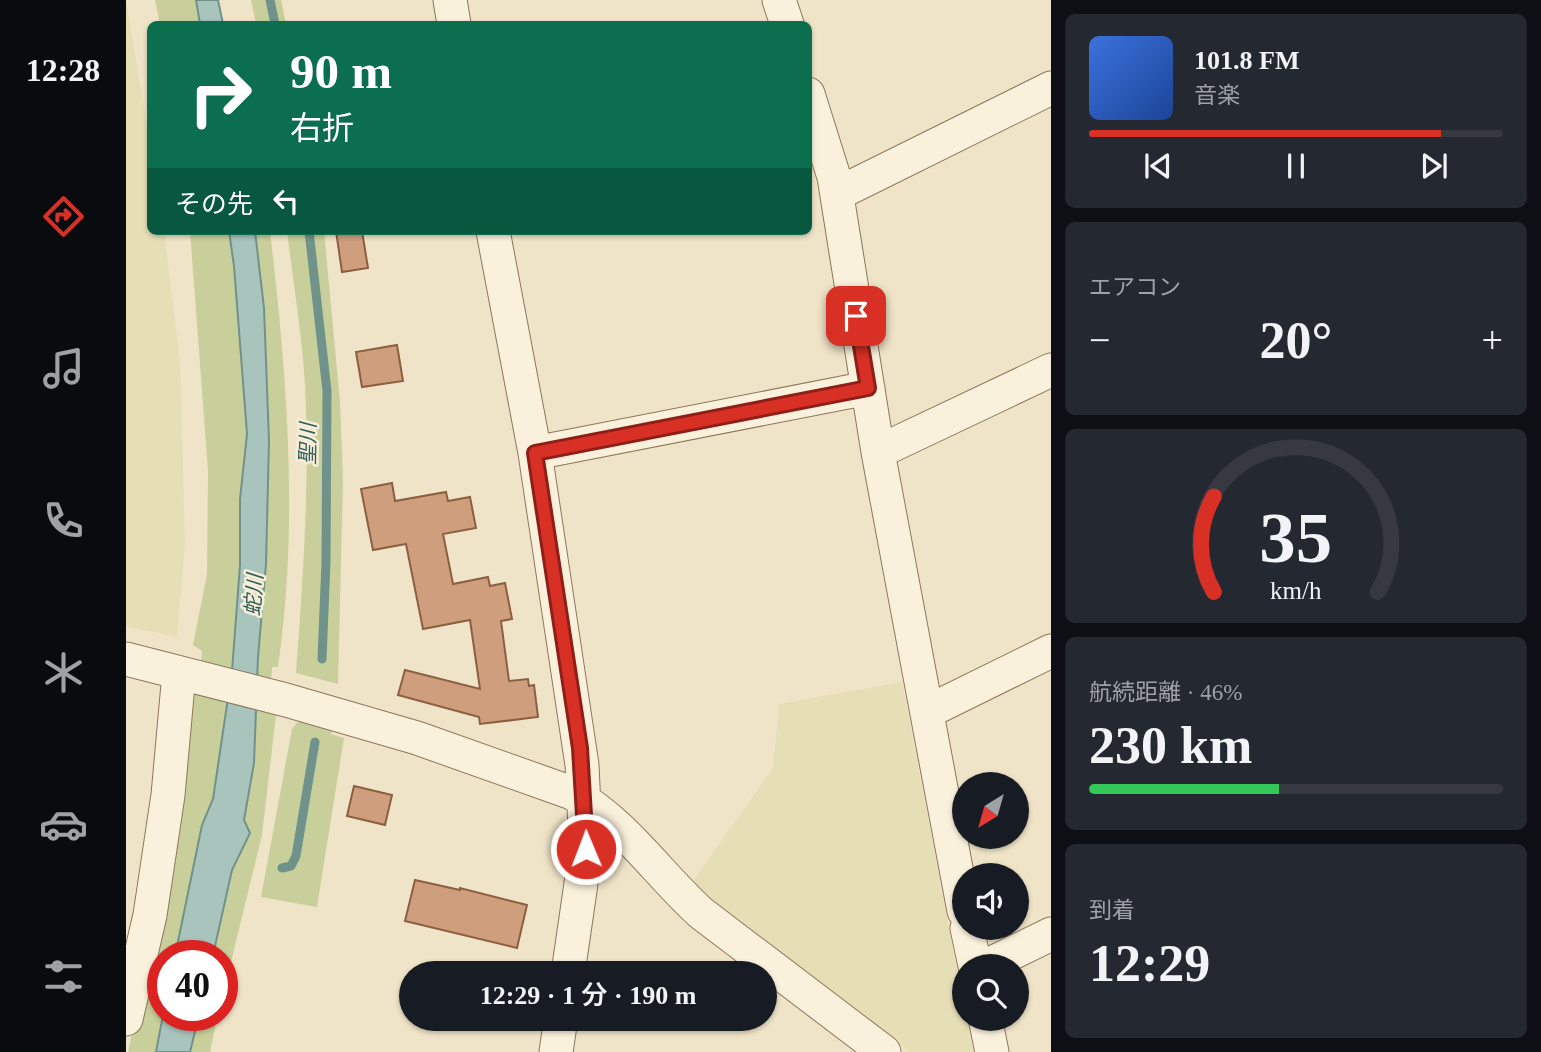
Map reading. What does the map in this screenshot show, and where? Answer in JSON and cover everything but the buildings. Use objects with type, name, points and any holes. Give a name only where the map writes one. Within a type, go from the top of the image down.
[{"type":"street","points":[[450,0],[454,21]]},
{"type":"street","points":[[779,0],[786,21]]},
{"type":"street","points":[[837,194],[1051,88]]},
{"type":"street","points":[[812,107],[834,177],[878,452],[955,863]]},
{"type":"street","points":[[494,235],[535,453],[580,748],[586,849],[570,961]]},
{"type":"street","points":[[878,452],[1051,370]]},
{"type":"street","points":[[535,453],[868,388]]},
{"type":"street","points":[[927,712],[1051,651]]},
{"type":"street","points":[[126,659],[276,697],[417,738],[558,786],[585,800],[628,835],[668,881],[701,913],[884,1052]]},
{"type":"street","points":[[126,1018],[150,915],[185,674]]},
{"type":"street","points":[[1010,954],[1051,934]]},
{"type":"street","points":[[556,1052],[559,1031]]},
{"type":"street","points":[[988,1031],[992,1052]]},
{"type":"shaded area","points":[[126,0],[147,125],[147,235],[164,235],[180,362],[185,543],[177,637],[126,626]]},
{"type":"shaded area","points":[[902,682],[954,954],[952,1031],[969,1031],[973,1052],[909,1052],[691,884],[773,768],[779,704]]},
{"type":"green space","points":[[155,0],[196,0],[200,21],[159,21]]},
{"type":"green space","points":[[251,0],[281,0],[285,21],[255,21]]},
{"type":"green space","points":[[190,235],[230,235],[247,434],[240,499],[240,565],[232,671],[213,800],[202,825],[178,940],[153,940],[161,903],[190,692],[199,692],[202,651],[193,645],[207,574],[208,471]]},
{"type":"green space","points":[[255,235],[270,235],[276,285],[286,394],[288,558],[278,667],[272,667],[269,710],[276,715],[262,835],[236,940],[217,940],[232,870],[250,833],[244,820],[254,763],[258,657],[266,564],[269,441],[264,308]]},
{"type":"green space","points":[[288,235],[324,235],[340,402],[343,480],[338,684],[296,673],[307,457],[302,347]]},
{"type":"green space","points":[[301,718],[333,726],[331,734],[344,738],[317,907],[261,897],[292,729]]},
{"type":"green space","points":[[147,966],[147,1031],[160,1031],[156,1052],[128,1052]]},
{"type":"green space","points":[[195,1031],[215,1031],[210,1052],[190,1052]]},
{"type":"water","points":[[196,0],[218,0],[222,21],[200,21]]},
{"type":"water","name":"蛇川","points":[[230,235],[255,235],[264,308],[269,441],[266,564],[258,657],[254,763],[244,820],[250,833],[232,870],[216,940],[178,940],[202,825],[213,799],[232,671],[240,565],[240,499],[247,434]]},
{"type":"water","points":[[160,1031],[195,1031],[190,1052],[156,1052]]},
{"type":"waterway","name":"聖川","points":[[270,0],[274,21]]},
{"type":"waterway","name":"聖川","points":[[309,235],[327,391],[326,562],[322,659]]},
{"type":"waterway","name":"聖川","points":[[282,868],[291,866],[296,856],[315,742]]},
{"type":"route","points":[[586,849],[580,748],[535,453],[868,388],[856,316]]}]
